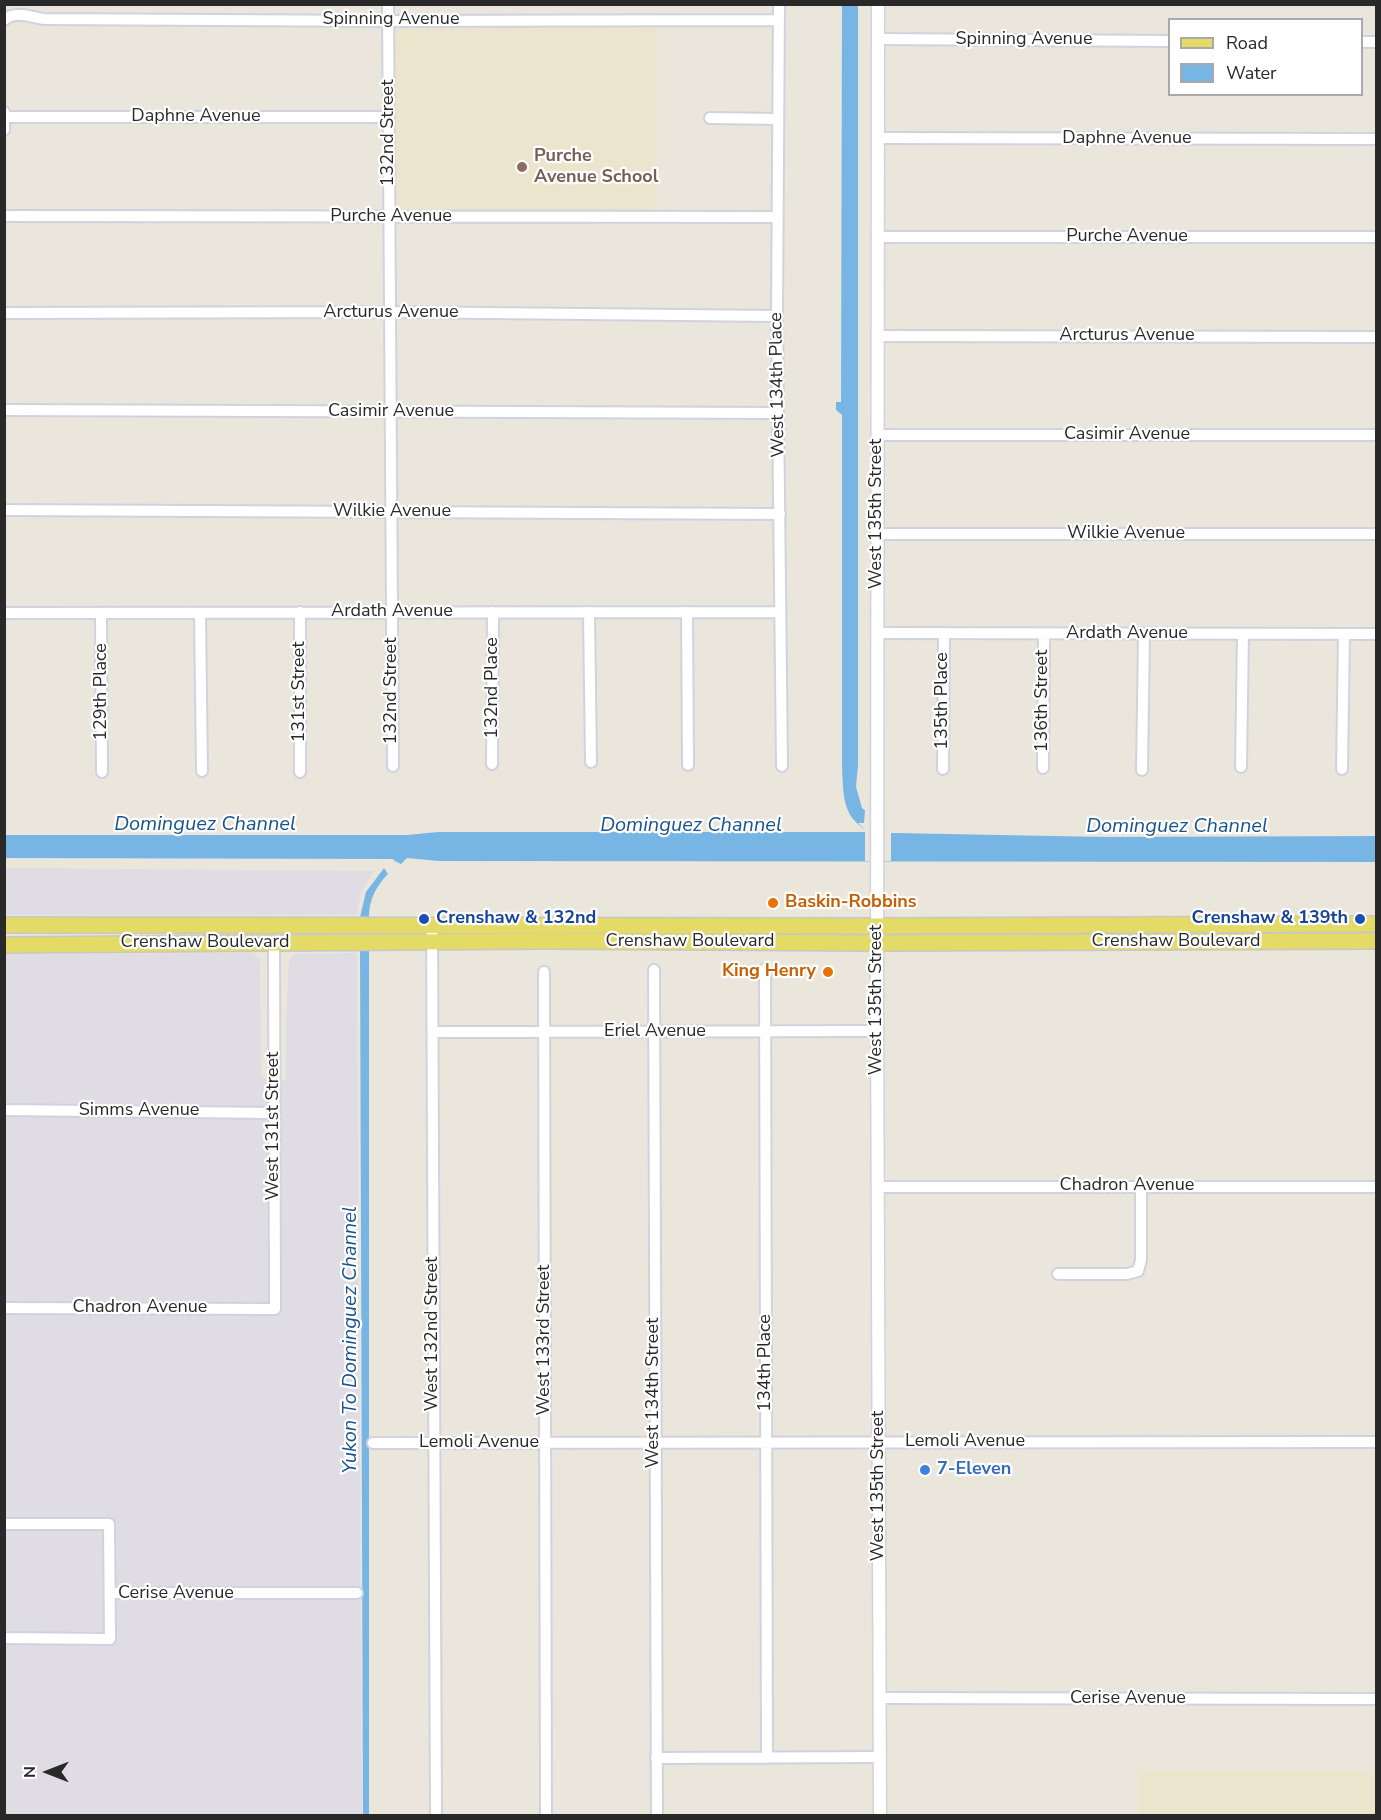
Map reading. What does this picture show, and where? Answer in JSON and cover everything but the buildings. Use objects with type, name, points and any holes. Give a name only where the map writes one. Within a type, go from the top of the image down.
[{"type":"main road","name":"Crenshaw Boulevard","points":[[4,925],[1377,924]]},
{"type":"main road","points":[[1202,942],[1203,925]]},
{"type":"main road","points":[[274,926],[274,943]]},
{"type":"main road","points":[[1009,926],[1009,942]]},
{"type":"main road","name":"Crenshaw Boulevard","points":[[4,945],[364,942],[1377,941]]},
{"type":"street","name":"132nd Street","points":[[388,4],[393,766]]},
{"type":"street","name":"West 134th Place","points":[[779,4],[777,315],[782,766]]},
{"type":"street","name":"West 135th Street","points":[[878,4],[876,534],[880,1815]]},
{"type":"street","name":"Spinning Avenue","points":[[4,20],[10,15],[17,14],[44,19],[779,20]]},
{"type":"street","name":"Spinning Avenue","points":[[878,39],[1168,41]]},
{"type":"street","points":[[4,114],[4,130]]},
{"type":"street","name":"Daphne Avenue","points":[[4,114],[388,117]]},
{"type":"street","points":[[710,118],[778,119]]},
{"type":"street","name":"Daphne Avenue","points":[[877,138],[1377,139]]},
{"type":"street","name":"Purche Avenue","points":[[4,216],[778,217]]},
{"type":"street","name":"Purche Avenue","points":[[877,237],[1377,237]]},
{"type":"street","name":"Arcturus Avenue","points":[[4,313],[390,312],[777,315]]},
{"type":"street","name":"Arcturus Avenue","points":[[877,336],[1377,337]]},
{"type":"street","name":"Casimir Avenue","points":[[4,410],[778,413]]},
{"type":"street","name":"Casimir Avenue","points":[[877,435],[1377,435]]},
{"type":"street","name":"Wilkie Avenue","points":[[4,510],[780,514]]},
{"type":"street","name":"Wilkie Avenue","points":[[876,534],[1377,534]]},
{"type":"street","name":"129th Place","points":[[101,612],[102,772]]},
{"type":"street","points":[[200,612],[201,771]]},
{"type":"street","name":"131st Street","points":[[300,612],[300,771]]},
{"type":"street","name":"132nd Place","points":[[492,764],[493,612]]},
{"type":"street","points":[[589,612],[591,762]]},
{"type":"street","points":[[687,612],[688,765]]},
{"type":"street","name":"Ardath Avenue","points":[[4,613],[780,612]]},
{"type":"street","name":"Ardath Avenue","points":[[877,633],[1377,634]]},
{"type":"street","name":"135th Place","points":[[943,769],[944,634]]},
{"type":"street","name":"136th Street","points":[[1043,768],[1044,634]]},
{"type":"street","points":[[1241,767],[1243,634]]},
{"type":"street","points":[[1342,769],[1344,634]]},
{"type":"street","points":[[1142,770],[1144,635]]},
{"type":"street","name":"West 132nd Street","points":[[432,925],[436,1815]]},
{"type":"street","name":"West 131st Street","points":[[274,943],[275,1309]]},
{"type":"street","name":"134th Place","points":[[765,969],[767,1758]]},
{"type":"street","name":"West 134th Street","points":[[654,970],[657,1815]]},
{"type":"street","name":"West 133rd Street","points":[[544,972],[546,1815]]},
{"type":"street","name":"Eriel Avenue","points":[[433,1032],[877,1031]]},
{"type":"street","name":"Simms Avenue","points":[[4,1110],[273,1113]]},
{"type":"street","points":[[1058,1274],[1126,1274],[1138,1271],[1141,1260],[1141,1186]]},
{"type":"street","name":"Chadron Avenue","points":[[878,1187],[1377,1187]]},
{"type":"street","name":"Chadron Avenue","points":[[4,1308],[275,1309]]},
{"type":"street","name":"Lemoli Avenue","points":[[373,1443],[1377,1442]]},
{"type":"street","points":[[4,1524],[110,1524],[110,1593]]},
{"type":"street","name":"Cerise Avenue","points":[[4,1638],[110,1638],[110,1593],[357,1593]]},
{"type":"street","name":"Cerise Avenue","points":[[880,1698],[1377,1700]]},
{"type":"street","points":[[656,1758],[880,1757]]},
{"type":"shaded area","name":"Purche Avenue School","points":[[657,19],[656,217],[389,216],[388,21]]},
{"type":"shaded area","points":[[5,868],[374,871],[361,892],[357,915],[5,915]]},
{"type":"shaded area","points":[[253,953],[260,959],[261,1078],[273,1077],[286,1080],[289,960],[295,954],[357,953],[362,1815],[5,1815],[4,954]]},
{"type":"shaded area","points":[[1138,1771],[1376,1771],[1376,1815],[1139,1815]]},
{"type":"water","points":[[842,4],[858,5],[858,765],[856,787],[862,808],[888,829],[889,833],[1107,837],[1376,836],[1376,862],[439,861],[407,858],[401,864],[394,859],[5,858],[5,835],[867,832],[849,813],[844,794],[842,767],[842,415],[836,410],[836,402],[841,402]]},
{"type":"water","points":[[384,868],[388,874],[374,894],[369,917],[360,917],[366,892]]},
{"type":"water","points":[[360,951],[369,951],[369,1816],[363,1815]]},
{"type":"pier","points":[[865,810],[891,829],[891,861],[865,861],[865,830],[858,823],[864,823]]},
{"type":"place","name":"Purche Avenue School","points":[[522,167]]},
{"type":"place","name":"Baskin-Robbins","points":[[773,903]]},
{"type":"place","name":"Crenshaw & 132nd","points":[[424,919]]},
{"type":"place","name":"Crenshaw & 139th","points":[[1360,919]]},
{"type":"place","name":"King Henry","points":[[828,972]]},
{"type":"place","name":"7-Eleven","points":[[925,1470]]},
{"type":"water label","name":"Dominguez Channel","points":[[205,825]]},
{"type":"water label","name":"Dominguez Channel","points":[[691,826]]},
{"type":"water label","name":"Dominguez Channel","points":[[1177,827]]},
{"type":"water label","name":"Yukon To Dominguez Channel","points":[[351,1340]]}]
